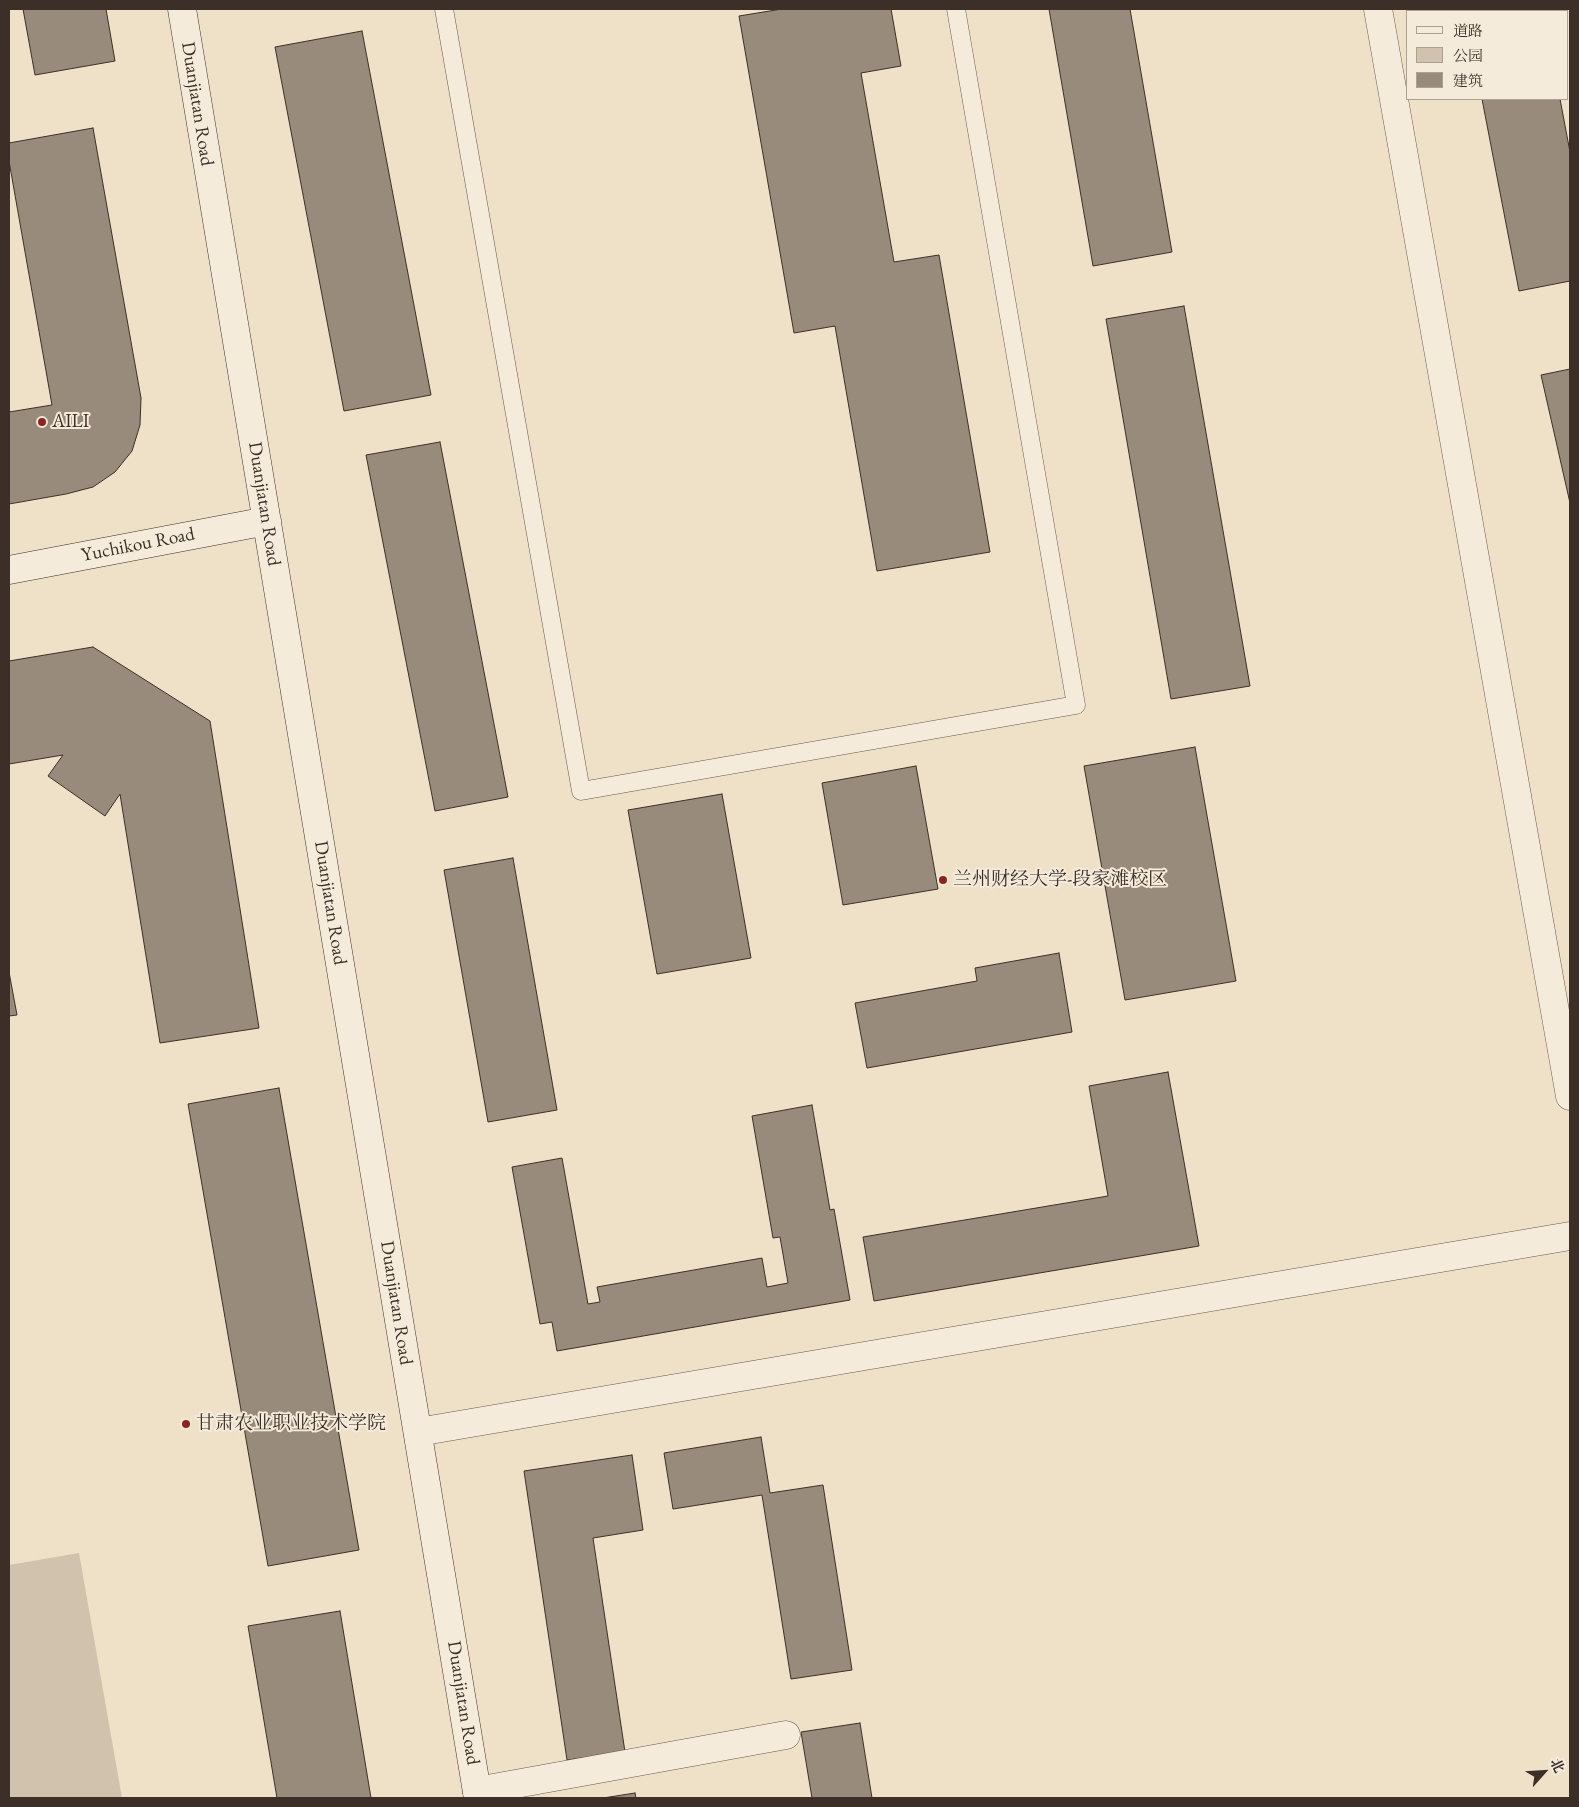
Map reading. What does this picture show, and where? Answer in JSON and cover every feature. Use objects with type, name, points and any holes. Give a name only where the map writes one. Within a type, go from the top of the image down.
[{"type":"street","name":"Duanjiatan Road","points":[[182,9],[478,1794]]},
{"type":"street","points":[[1378,9],[1570,1096]]},
{"type":"street","name":"Yuchikou Road","points":[[9,570],[266,521]]},
{"type":"street","points":[[418,1432],[1570,1236]]},
{"type":"street","points":[[478,1794],[786,1735]]},
{"type":"lane","points":[[444,9],[581,791],[1076,705],[956,9]]},
{"type":"green space","points":[[79,1553],[122,1798],[9,1798],[9,1565]]},
{"type":"building","points":[[23,9],[106,9],[115,61],[35,75]]},
{"type":"building","points":[[782,9],[891,9],[901,66],[861,73],[894,262],[939,255],[990,552],[877,571],[835,326],[794,333],[739,16]]},
{"type":"building","points":[[1049,9],[1130,9],[1172,252],[1093,266]]},
{"type":"building","points":[[1465,9],[1544,10],[1466,10]]},
{"type":"building","points":[[362,31],[431,395],[344,411],[275,47]]},
{"type":"building","points":[[1482,100],[1560,100],[1570,152],[1570,281],[1519,291]]},
{"type":"building","points":[[93,128],[141,398],[140,425],[132,451],[115,472],[93,487],[66,494],[9,504],[9,412],[52,405],[9,161],[9,143]]},
{"type":"building","points":[[1184,306],[1250,686],[1171,699],[1106,319]]},
{"type":"building","points":[[1570,369],[1570,503],[1541,375]]},
{"type":"building","points":[[440,442],[508,797],[435,811],[366,455]]},
{"type":"building","points":[[93,647],[210,721],[259,1028],[160,1043],[120,794],[105,816],[48,776],[63,755],[9,764],[9,661]]},
{"type":"building","points":[[1195,747],[1236,981],[1125,1000],[1084,766]]},
{"type":"building","points":[[916,766],[938,889],[843,905],[822,783]]},
{"type":"building","points":[[722,794],[751,958],[657,974],[628,810]]},
{"type":"building","points":[[513,858],[557,1110],[488,1122],[444,870]]},
{"type":"building","points":[[1059,953],[1072,1032],[867,1068],[855,1003],[977,981],[975,968]]},
{"type":"building","points":[[9,972],[17,1015],[9,1016]]},
{"type":"building","points":[[1168,1072],[1199,1246],[874,1301],[863,1237],[1108,1196],[1089,1086]]},
{"type":"building","points":[[279,1088],[359,1550],[268,1566],[188,1104]]},
{"type":"building","points":[[812,1105],[830,1210],[834,1209],[850,1300],[557,1351],[552,1322],[540,1324],[512,1167],[562,1158],[588,1304],[600,1302],[597,1287],[762,1258],[767,1287],[788,1283],[780,1237],[773,1238],[752,1116]]},
{"type":"building","points":[[761,1437],[770,1493],[823,1485],[852,1670],[791,1679],[762,1495],[673,1509],[664,1453]]},
{"type":"building","points":[[632,1455],[643,1530],[593,1538],[625,1752],[567,1760],[524,1471]]},
{"type":"building","points":[[340,1611],[371,1798],[277,1798],[248,1626]]},
{"type":"building","points":[[860,1723],[872,1798],[812,1798],[801,1732]]},
{"type":"building","points":[[635,1793],[636,1798],[603,1798]]},
{"type":"place","name":"AILI","points":[[42,422]]},
{"type":"place","name":"兰州财经大学-段家滩校区","points":[[943,880]]},
{"type":"place","name":"甘肃农业职业技术学院","points":[[186,1424]]}]
